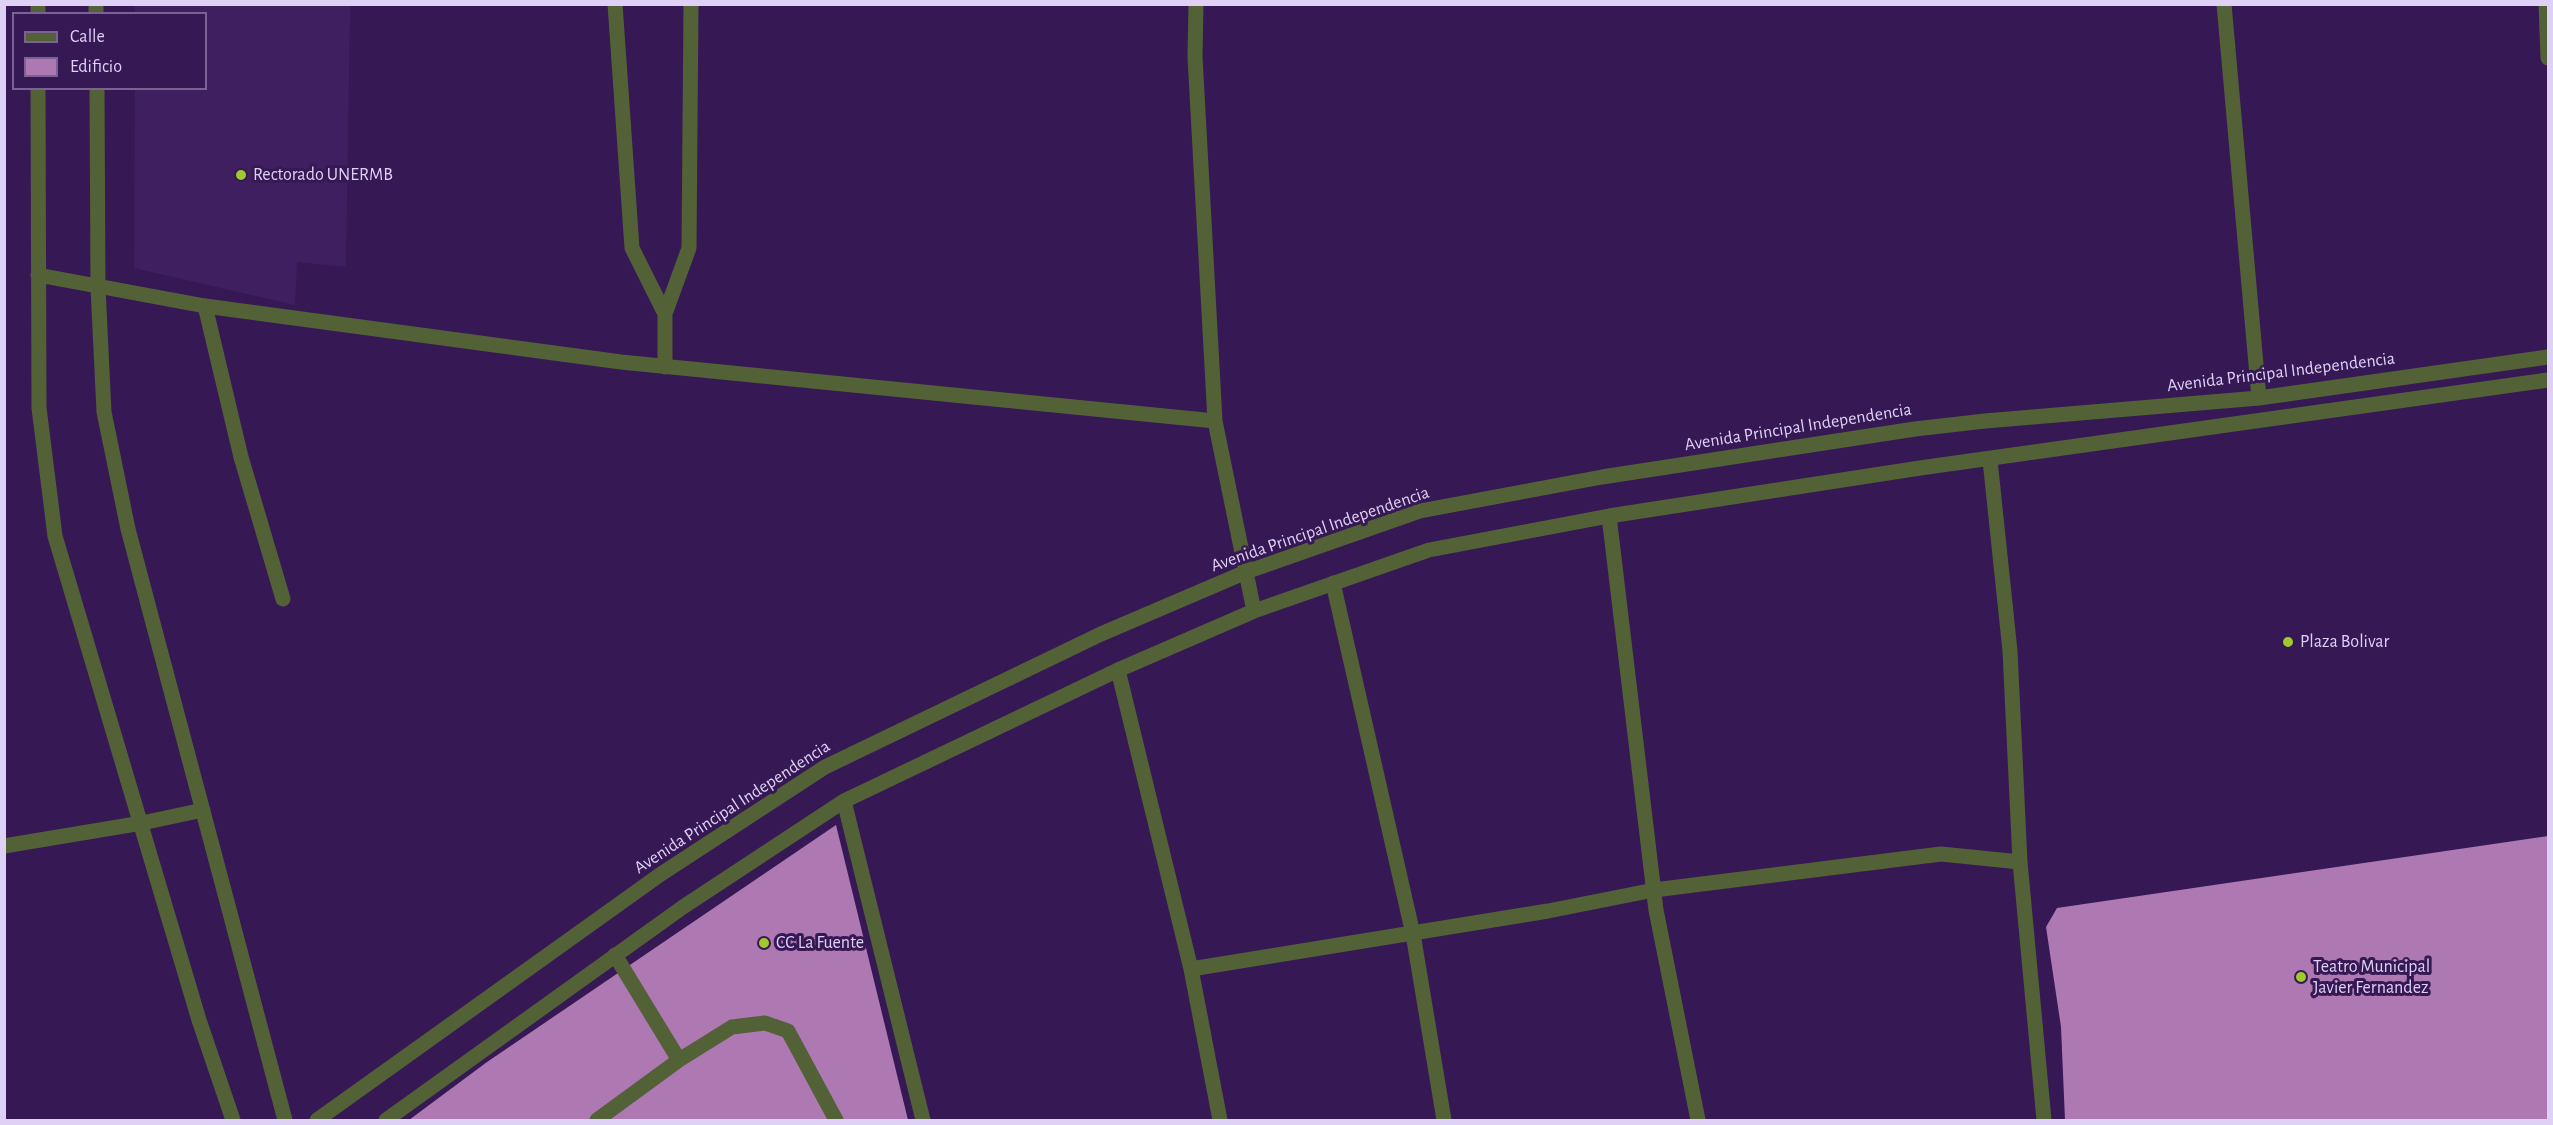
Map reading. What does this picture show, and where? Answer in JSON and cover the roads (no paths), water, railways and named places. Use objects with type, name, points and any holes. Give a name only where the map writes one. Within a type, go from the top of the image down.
[{"type":"street","points":[[615,4],[632,248],[664,314]]},
{"type":"street","points":[[665,367],[664,314],[689,248],[692,4]]},
{"type":"street","points":[[1196,4],[1195,57],[1215,421],[1254,610]]},
{"type":"street","points":[[2224,4],[2259,398]]},
{"type":"street","points":[[2546,4],[2548,58]]},
{"type":"street","points":[[38,90],[39,408],[55,536],[199,1020],[233,1120]]},
{"type":"street","points":[[97,90],[98,288],[104,411],[128,529],[285,1120]]},
{"type":"street","points":[[38,275],[98,288],[205,306],[665,367],[1215,421]]},
{"type":"street","points":[[205,306],[241,457],[283,599]]},
{"type":"street","name":"Avenida Principal Independencia","points":[[317,1120],[661,874],[825,767],[1101,634],[1246,572],[1420,511],[1602,477],[1916,429],[1985,420],[2259,398],[2548,357]]},
{"type":"street","points":[[386,1120],[683,907],[844,801],[1118,670],[1254,610],[1429,550],[1609,516],[1920,468],[2548,380]]},
{"type":"street","points":[[1990,460],[2010,651],[2020,862],[2044,1120]]},
{"type":"street","points":[[1609,516],[1654,890],[1698,1120]]},
{"type":"street","points":[[1333,583],[1413,934],[1444,1120]]},
{"type":"street","points":[[1118,670],[1191,969],[1220,1120]]},
{"type":"street","points":[[844,801],[923,1120]]},
{"type":"street","points":[[4,846],[142,823],[203,810]]},
{"type":"street","points":[[1191,969],[1548,911],[1654,890],[1941,854],[2020,862]]},
{"type":"street","points":[[615,955],[679,1060]]},
{"type":"street","points":[[597,1120],[679,1060],[732,1027],[765,1023],[788,1031],[836,1120]]},
{"type":"place","name":"Rectorado UNERMB","points":[[241,175]]},
{"type":"place","name":"Plaza Bolivar","points":[[2288,642]]},
{"type":"place","name":"CC La Fuente","points":[[764,943]]},
{"type":"place","name":"Teatro Municipal Javier Fernandez","points":[[2301,977]]}]
